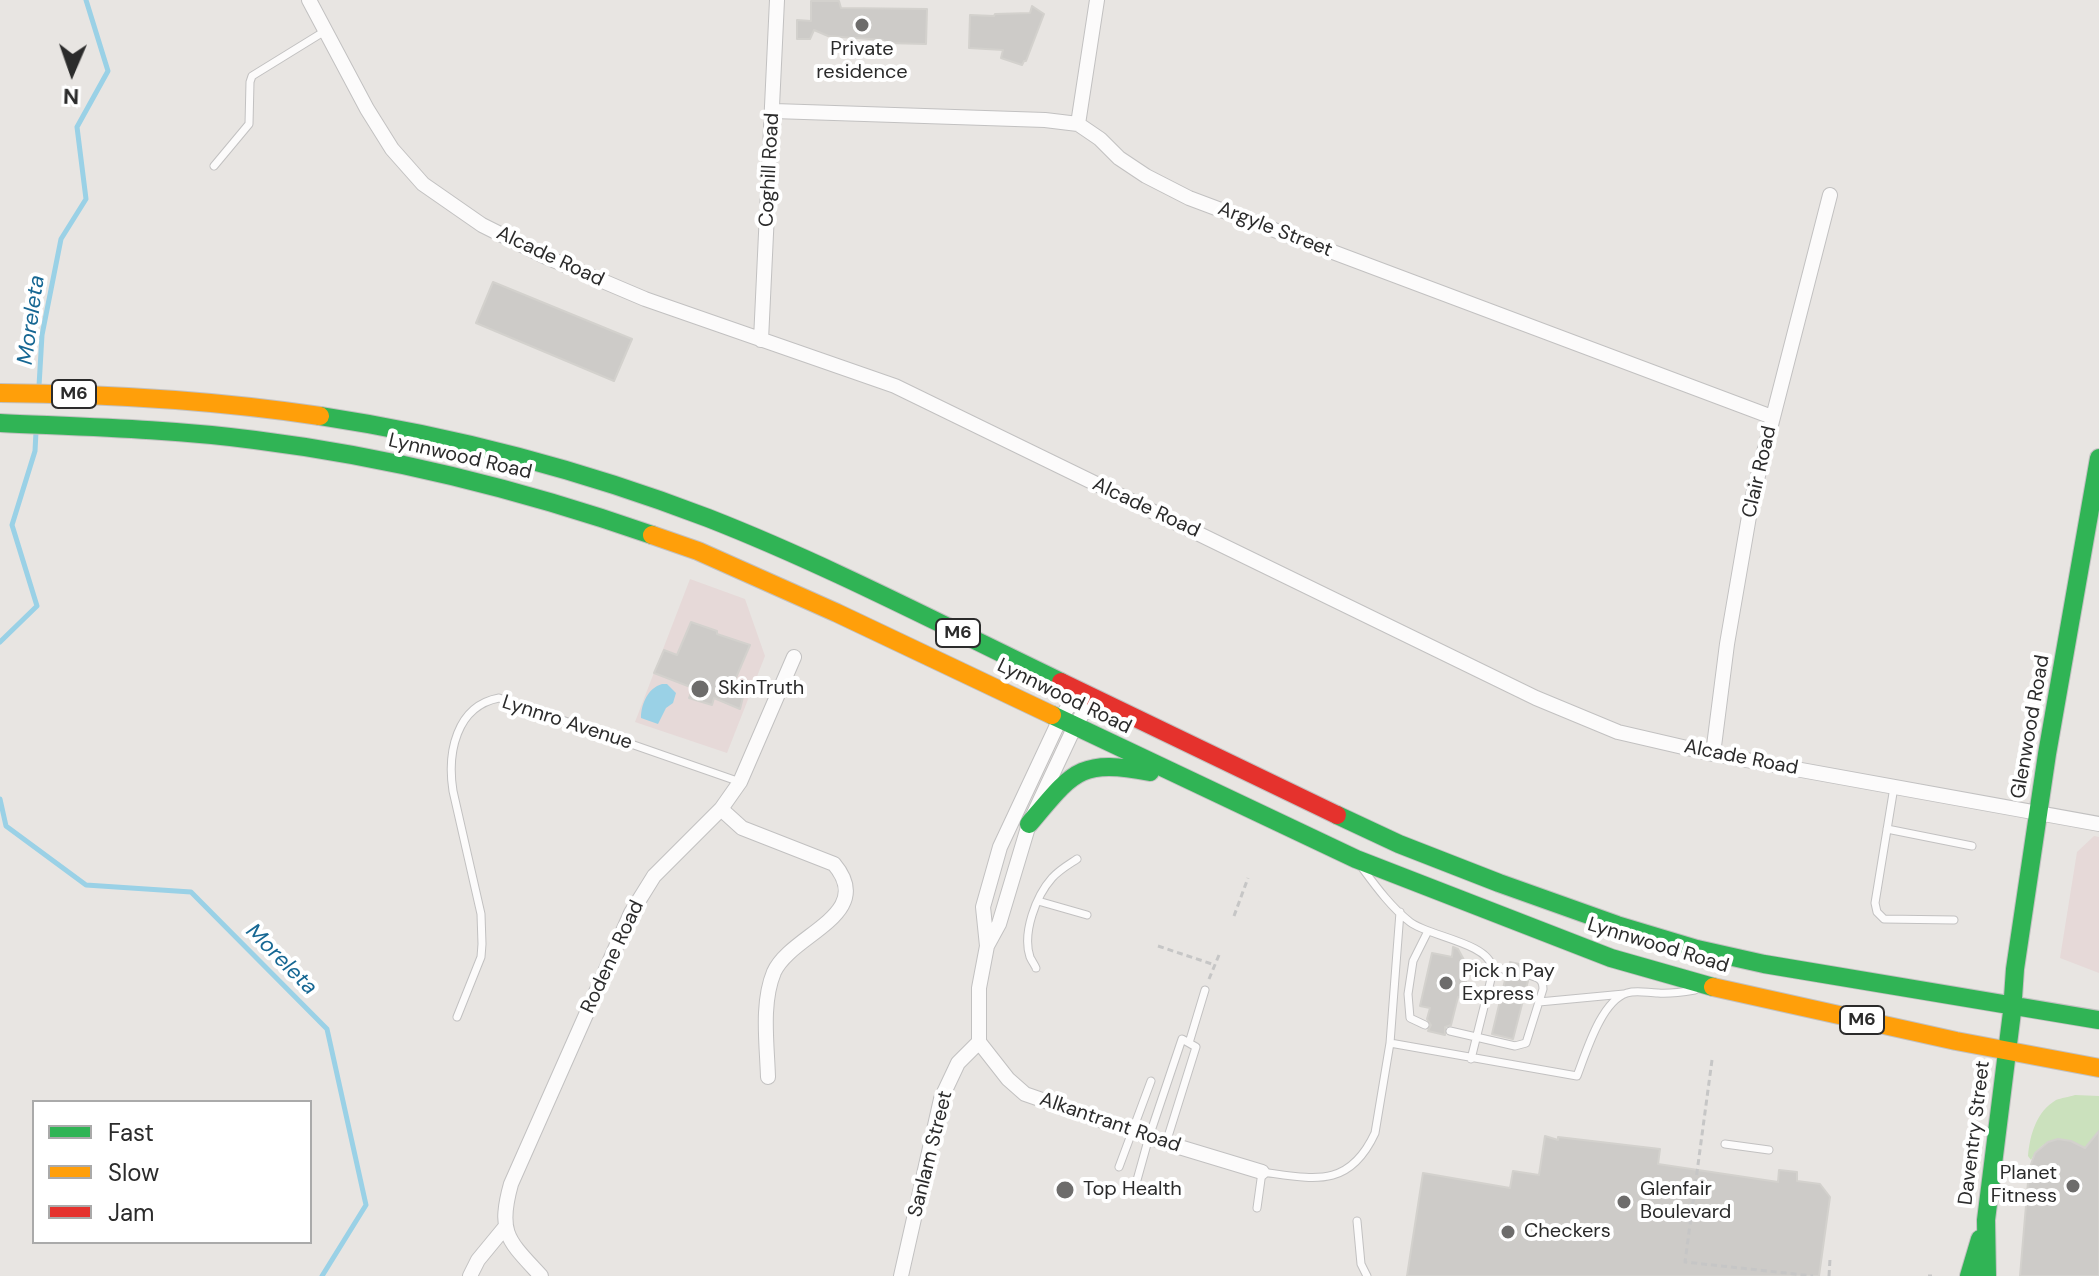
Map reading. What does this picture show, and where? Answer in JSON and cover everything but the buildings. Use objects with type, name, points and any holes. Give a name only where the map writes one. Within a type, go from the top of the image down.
[{"type":"main road","name":"Lynnwood Road","points":[[0,393],[49,392],[210,402],[387,428],[485,448],[588,477],[708,519],[834,573],[1413,850],[1518,891],[1740,960],[2099,1020]]},
{"type":"main road","name":"Lynnwood Road","points":[[1,423],[140,429],[256,440],[380,460],[475,480],[584,511],[698,551],[837,613],[1356,859],[1611,958],[1717,988],[2099,1068]]},
{"type":"main road","name":"Glenwood Road","points":[[2007,1051],[2015,969],[2047,754],[2099,458]]},
{"type":"main road","points":[[1029,824],[1065,782],[1088,768],[1103,764],[1130,767],[1186,780]]},
{"type":"main road","points":[[2012,1005],[2029,1019],[2099,1034]]},
{"type":"main road","name":"Daventry Street","points":[[1987,1276],[1986,1220],[2007,1051]]},
{"type":"main road","name":"Daventry Street","points":[[1969,1276],[1986,1220]]},
{"type":"street","name":"Alcade Road","points":[[309,0],[367,109],[392,149],[423,184],[482,225],[546,257],[645,299],[895,386],[1536,698],[1618,732],[1713,754],[2099,824]]},
{"type":"street","name":"Coghill Road","points":[[761,340],[777,0]]},
{"type":"street","points":[[774,111],[1045,120],[1078,124],[1097,0]]},
{"type":"street","name":"Argyle Street","points":[[1078,124],[1100,139],[1119,158],[1189,198],[1772,417]]},
{"type":"street","name":"Clair Road","points":[[1713,754],[1752,499],[1830,195]]},
{"type":"street","name":"Rodene Road","points":[[506,1226],[504,1213],[511,1184],[631,913],[654,876],[721,809],[740,782],[794,657]]},
{"type":"street","points":[[979,1042],[979,988],[987,946],[983,907],[1000,847],[1086,694]]},
{"type":"street","points":[[987,946],[999,924],[1029,824],[1068,723]]},
{"type":"street","points":[[721,809],[742,828],[834,864],[845,881],[846,895],[833,919],[789,952],[776,968],[769,985],[768,1077]]},
{"type":"street","name":"Alkantrant Road","points":[[979,1042],[1008,1079],[1025,1094],[1166,1143],[1262,1172]]},
{"type":"street","name":"Sanlam Street","points":[[901,1276],[941,1099],[958,1063],[979,1042]]},
{"type":"street","points":[[470,1276],[478,1260],[506,1226]]},
{"type":"street","points":[[506,1226],[511,1243],[541,1276]]},
{"type":"lane","points":[[214,166],[249,124],[252,76],[325,31]]},
{"type":"lane","name":"Lynnro Avenue","points":[[457,1017],[481,957],[482,932],[481,914],[450,773],[452,749],[462,724],[478,705],[499,698],[740,782]]},
{"type":"lane","points":[[1894,787],[1875,903],[1877,912],[1884,919],[1954,920]]},
{"type":"lane","points":[[1887,829],[1972,846]]},
{"type":"lane","points":[[1036,968],[1030,957],[1028,942],[1038,901],[1049,881],[1077,859]]},
{"type":"lane","points":[[1356,859],[1383,895],[1412,923],[1462,942],[1488,958],[1492,967],[1491,979],[1471,1059]]},
{"type":"lane","points":[[1038,901],[1087,915]]},
{"type":"lane","points":[[1257,1208],[1262,1172],[1327,1177],[1342,1173],[1369,1146],[1375,1133],[1390,1043],[1400,912]]},
{"type":"lane","points":[[1425,1025],[1410,1018],[1408,994],[1413,961],[1428,931]]},
{"type":"lane","points":[[1492,967],[1508,970]]},
{"type":"lane","points":[[1450,1031],[1515,1046],[1526,1043],[1543,983],[1529,975]]},
{"type":"lane","points":[[1539,1002],[1717,988]]},
{"type":"lane","points":[[1166,1143],[1182,1091],[1189,1043],[1205,990]]},
{"type":"lane","points":[[1390,1043],[1577,1076],[1604,1013],[1626,993]]},
{"type":"lane","points":[[1137,1180],[1166,1085],[1189,1043]]},
{"type":"lane","points":[[1119,1167],[1151,1081]]},
{"type":"lane","points":[[1166,1085],[1182,1091]]},
{"type":"lane","points":[[1725,1144],[1769,1150]]},
{"type":"lane","points":[[1357,1221],[1361,1264],[1367,1276]]},
{"type":"path","points":[[1234,916],[1248,878]]},
{"type":"path","points":[[1158,946],[1215,965]]},
{"type":"path","points":[[1205,990],[1219,955]]},
{"type":"path","points":[[1712,1060],[1685,1262],[1813,1276]]},
{"type":"path","points":[[1829,1276],[1830,1259]]},
{"type":"shaded area","name":"SkinTruth","points":[[690,579],[745,599],[765,656],[727,753],[635,722]]},
{"type":"shaded area","points":[[2094,836],[2099,837],[2099,973],[2060,958],[2077,852]]},
{"type":"green space","points":[[2075,1095],[2099,1096],[2099,1135],[2084,1149],[2069,1141],[2054,1140],[2041,1147],[2031,1160],[2028,1156],[2030,1140],[2043,1111],[2056,1100]]},
{"type":"water","points":[[667,684],[676,693],[673,703],[666,708],[658,724],[641,718],[641,713],[649,693]]},
{"type":"waterway","name":"Moreleta","points":[[39,386],[42,335],[61,239],[86,199],[77,127],[108,71],[86,0]]},
{"type":"waterway","name":"Moreleta","points":[[0,642],[37,606],[12,525],[35,451],[36,432]]},
{"type":"waterway","name":"Moreleta","points":[[0,799],[6,826],[86,885],[191,892],[327,1029],[366,1205],[322,1276]]},
{"type":"traffic: fast","points":[[320,416],[517,456],[661,501],[797,556],[1061,682]]},
{"type":"traffic: fast","points":[[0,423],[192,433],[306,447],[456,477],[652,535]]},
{"type":"traffic: fast","points":[[1987,1276],[1986,1220],[2015,969],[2047,754],[2099,458]]},
{"type":"traffic: fast","points":[[1052,715],[1356,859],[1611,958],[1713,987]]},
{"type":"traffic: fast","points":[[1029,824],[1056,792],[1079,773],[1107,767],[1150,772]]},
{"type":"traffic: fast","points":[[1337,815],[1399,844],[1499,883],[1617,925],[1697,949],[1764,964],[2099,1020]]},
{"type":"traffic: fast","points":[[1969,1276],[1980,1239]]},
{"type":"traffic: slow","points":[[0,393],[160,399],[320,416]]},
{"type":"traffic: slow","points":[[652,535],[698,551],[837,613],[1052,715]]},
{"type":"traffic: slow","points":[[1713,987],[1956,1041],[2099,1068]]},
{"type":"traffic: jam","points":[[1061,682],[1337,815]]},
{"type":"place","name":"Private residence","points":[[862,25]]},
{"type":"place","name":"SkinTruth","points":[[700,689]]},
{"type":"place","name":"Pick n Pay Express","points":[[1446,983]]},
{"type":"place","name":"Planet Fitness","points":[[2073,1186]]},
{"type":"place","name":"Top Health","points":[[1065,1190]]},
{"type":"place","name":"Glenfair Boulevard","points":[[1624,1202]]},
{"type":"place","name":"Checkers","points":[[1508,1232]]}]
